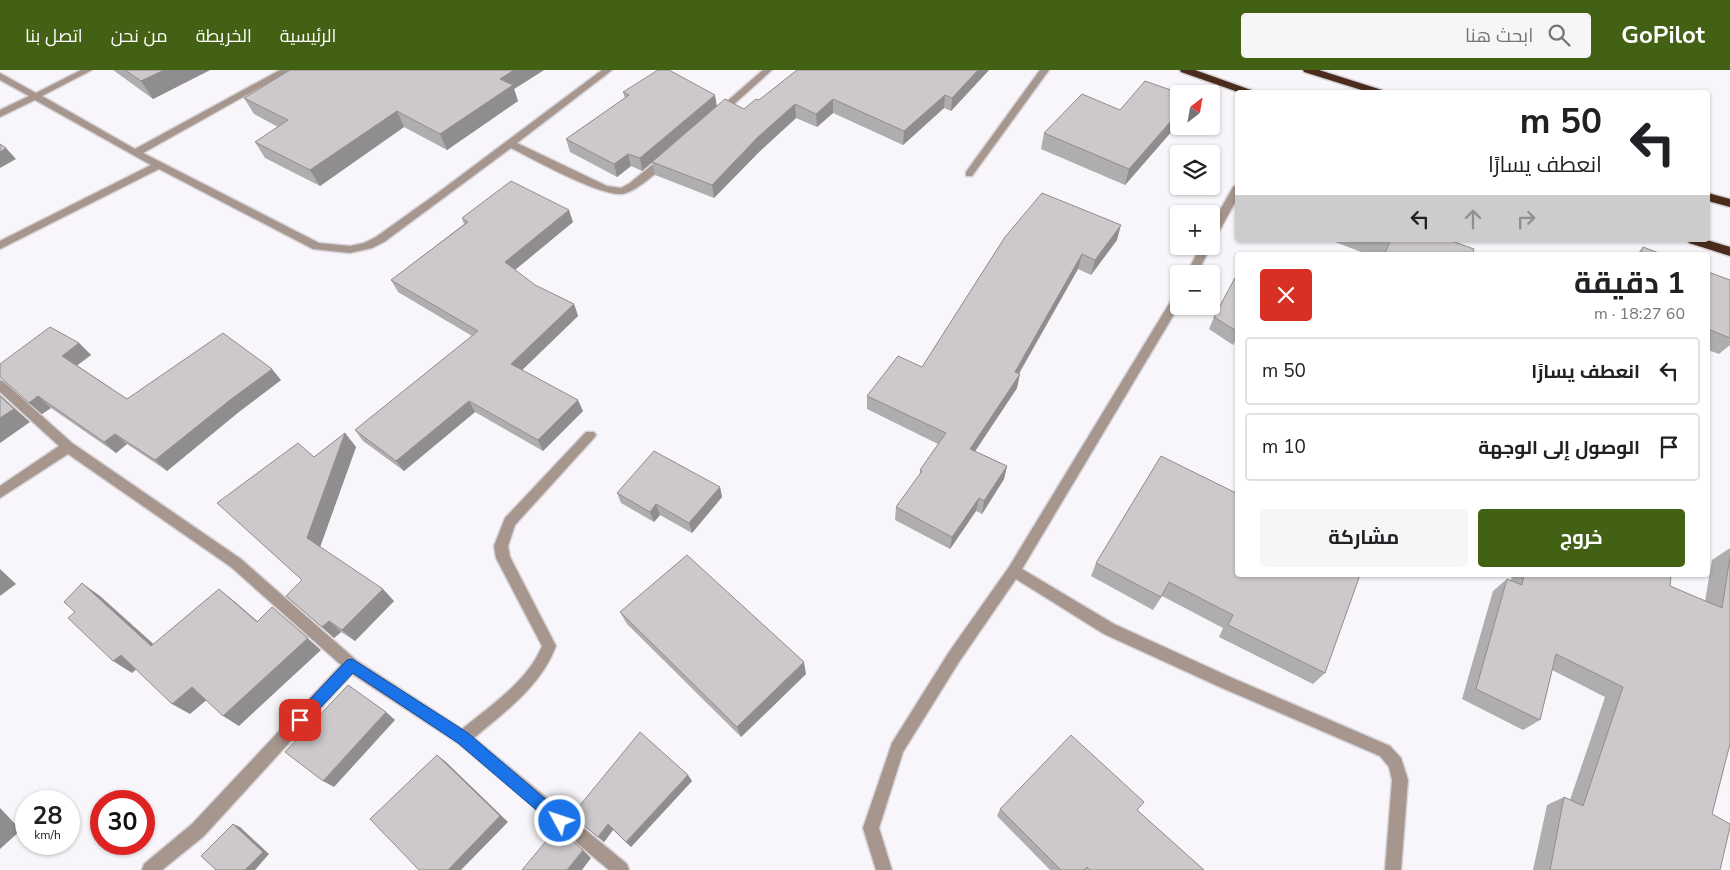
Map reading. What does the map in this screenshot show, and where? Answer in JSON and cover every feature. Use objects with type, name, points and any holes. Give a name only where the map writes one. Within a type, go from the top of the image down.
[{"type":"highway","points":[[1185,70],[1241,90]]},
{"type":"highway","points":[[1308,70],[1372,90]]},
{"type":"highway","points":[[1710,198],[1730,203]]},
{"type":"highway","points":[[1699,242],[1730,252]]},
{"type":"street","points":[[0,114],[88,70]]},
{"type":"street","points":[[135,153],[287,70]]},
{"type":"street","points":[[0,76],[135,153],[317,246],[339,250],[355,250],[369,246],[420,212],[608,70]]},
{"type":"street","points":[[710,120],[768,70]]},
{"type":"street","points":[[969,174],[1046,70]]},
{"type":"street","points":[[510,144],[599,186],[616,191],[628,189],[634,185],[674,152]]},
{"type":"street","points":[[0,245],[159,165]]},
{"type":"street","points":[[1220,220],[1235,192]]},
{"type":"street","points":[[884,870],[871,828],[897,748],[954,657],[1014,571],[1170,312]]},
{"type":"street","points":[[0,385],[68,447],[236,563],[352,665],[463,738],[621,870]]},
{"type":"street","points":[[463,738],[516,690],[540,666],[547,656],[548,646],[522,591],[503,558],[501,546],[510,522],[590,434]]},
{"type":"street","points":[[0,493],[68,447]]},
{"type":"street","points":[[1014,571],[1109,629],[1225,682],[1385,751],[1396,763],[1400,780],[1393,870]]},
{"type":"street","points":[[150,870],[198,830],[352,665]]},
{"type":"building","points":[[125,70],[164,70],[141,81]]},
{"type":"building","points":[[290,70],[514,70],[500,79],[513,85],[440,134],[397,111],[310,170],[255,142],[288,120],[244,98]]},
{"type":"building","points":[[658,70],[669,70],[715,95],[640,158],[628,154],[614,164],[566,139],[629,95],[623,92]]},
{"type":"building","points":[[797,70],[978,70],[952,98],[945,95],[904,131],[833,99],[816,114],[795,104],[758,137],[712,185],[652,162],[725,99],[744,109],[756,99],[759,100]]},
{"type":"building","points":[[1145,81],[1170,90],[1170,122],[1129,169],[1044,133],[1082,94],[1120,110]]},
{"type":"building","points":[[0,144],[6,148],[0,152]]},
{"type":"building","points":[[511,181],[569,210],[505,262],[535,285],[574,304],[511,364],[578,400],[538,440],[469,401],[396,461],[355,430],[478,331],[391,280],[468,222],[462,218]]},
{"type":"building","points":[[1042,193],[1121,225],[1095,260],[1082,254],[1015,372],[1020,374],[970,449],[1007,466],[984,501],[979,498],[952,537],[896,507],[946,433],[867,396],[898,356],[922,367],[1005,237]]},
{"type":"building","points":[[1390,242],[1455,242],[1474,249],[1473,252],[1385,252]]},
{"type":"building","points":[[1643,247],[1656,252],[1641,252]]},
{"type":"building","points":[[1710,273],[1730,280],[1730,338],[1710,330]]},
{"type":"building","points":[[1235,278],[1235,330],[1214,317],[1215,315],[1220,315],[1220,306]]},
{"type":"building","points":[[50,327],[79,343],[62,356],[127,399],[223,333],[272,369],[155,460],[115,434],[104,442],[38,396],[29,403],[0,377],[0,364]]},
{"type":"building","points":[[0,396],[14,409],[0,418]]},
{"type":"building","points":[[345,433],[307,538],[383,589],[342,630],[329,621],[322,627],[286,596],[302,580],[217,503],[298,443],[314,457]]},
{"type":"building","points":[[654,451],[720,487],[689,523],[656,504],[650,512],[617,493]]},
{"type":"building","points":[[1161,456],[1235,493],[1235,577],[1359,577],[1325,673],[1228,625],[1233,615],[1169,582],[1161,597],[1096,563]]},
{"type":"building","points":[[687,555],[804,662],[737,727],[620,612]]},
{"type":"building","points":[[1730,557],[1730,744],[1712,814],[1730,824],[1720,870],[1550,870],[1564,797],[1583,806],[1623,687],[1556,654],[1540,720],[1476,689],[1507,579],[1522,585],[1524,577],[1671,577],[1670,586],[1722,608]]},
{"type":"building","points":[[82,583],[151,646],[219,589],[257,622],[272,607],[308,638],[223,716],[192,687],[172,704],[121,655],[113,661],[68,618],[75,612],[64,602]]},
{"type":"building","points":[[348,685],[386,712],[323,781],[285,752]]},
{"type":"building","points":[[640,732],[688,775],[626,842],[608,824],[598,837],[572,815]]},
{"type":"building","points":[[1071,735],[1144,802],[1137,810],[1204,870],[1090,870],[1087,867],[1084,870],[1061,870],[1000,809]]},
{"type":"building","points":[[437,755],[500,816],[448,870],[419,870],[370,819]]},
{"type":"building","points":[[233,824],[263,852],[245,870],[216,870],[201,856]]},
{"type":"building","points":[[557,828],[583,850],[567,870],[522,870]]},
{"type":"route","points":[[300,720],[352,665],[463,738],[560,821]]}]
